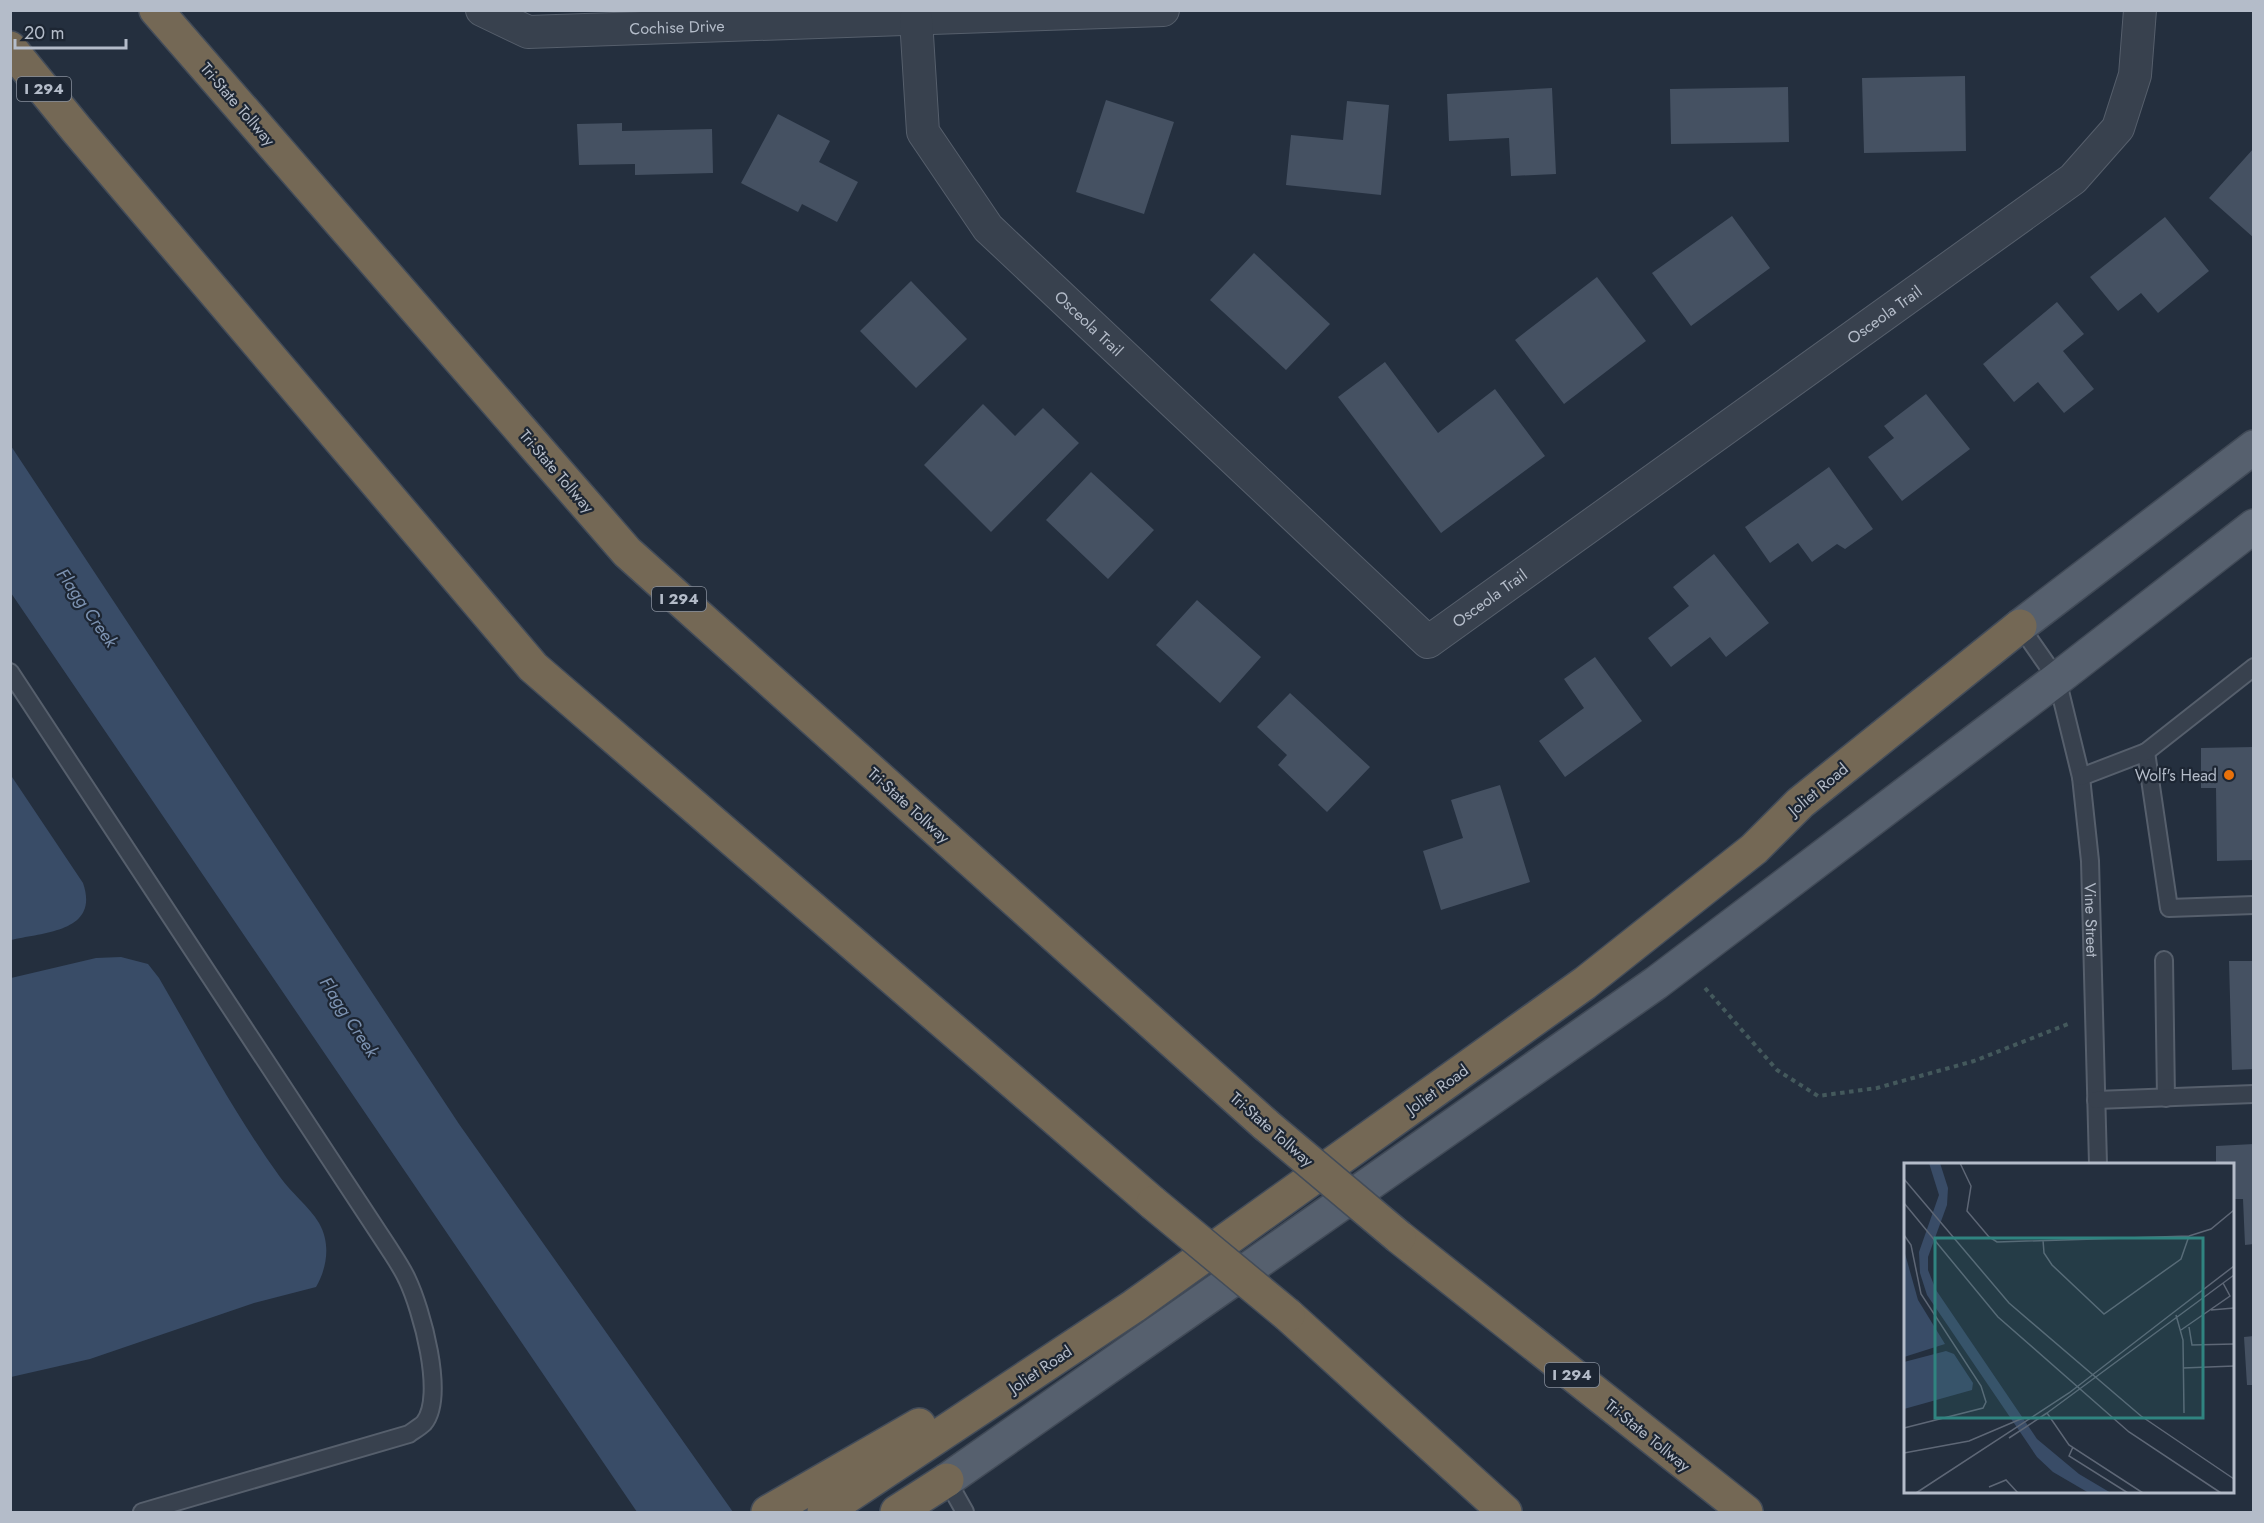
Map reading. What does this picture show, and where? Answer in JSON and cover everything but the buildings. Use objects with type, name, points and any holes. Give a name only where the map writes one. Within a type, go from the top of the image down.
[{"type":"highway","name":"Tri-State Tollway","points":[[156,10],[627,552],[1266,1125],[1399,1237],[1746,1512]]},
{"type":"highway","name":"I 294","points":[[10,48],[533,667],[1153,1203],[1288,1315],[1505,1512]]},
{"type":"highway","name":"Joliet Road","points":[[824,1512],[1134,1306],[1585,983],[1754,849],[1800,802],[2020,626]]},
{"type":"highway","points":[[768,1512],[923,1422],[1107,1299],[1575,968],[1792,795],[1800,802]]},
{"type":"highway","points":[[897,1512],[947,1480]]},
{"type":"main road","name":"Joliet Road","points":[[2020,626],[2253,447]]},
{"type":"main road","points":[[947,1480],[1683,963],[2057,679],[2253,526]]},
{"type":"street","name":"Cochise Drive","points":[[482,10],[528,32],[1163,10]]},
{"type":"street","name":"Osceola Trail","points":[[916,20],[923,132],[988,228],[1428,642],[2073,179],[2118,128],[2135,75],[2140,10]]},
{"type":"lane","points":[[2020,626],[2057,679]]},
{"type":"lane","points":[[2081,777],[2146,752],[2253,667]]},
{"type":"lane","points":[[10,672],[407,1278],[422,1317],[432,1372],[431,1407],[424,1423],[409,1434],[142,1512]]},
{"type":"lane","name":"Vine Street","points":[[2057,679],[2081,777],[2090,861],[2098,1163]]},
{"type":"lane","points":[[2146,752],[2169,908],[2253,905]]},
{"type":"lane","points":[[2164,960],[2166,1098]]},
{"type":"lane","points":[[2096,1100],[2253,1095]]},
{"type":"lane","points":[[947,1480],[965,1512]]},
{"type":"path","points":[[1683,963],[1777,1070],[1818,1096],[1877,1088],[1974,1061],[2094,1013]]},
{"type":"water","name":"Flagg Creek","points":[[11,446],[459,1124],[733,1512],[637,1512],[11,593]]},
{"type":"water","points":[[10,774],[83,883],[86,899],[84,911],[66,927],[11,940]]},
{"type":"water","points":[[121,957],[148,964],[159,978],[263,1153],[284,1183],[319,1223],[326,1247],[323,1272],[316,1287],[254,1303],[90,1359],[11,1377],[11,978],[96,958]]},
{"type":"place","name":"Wolf's Head","points":[[2229,775]]}]
